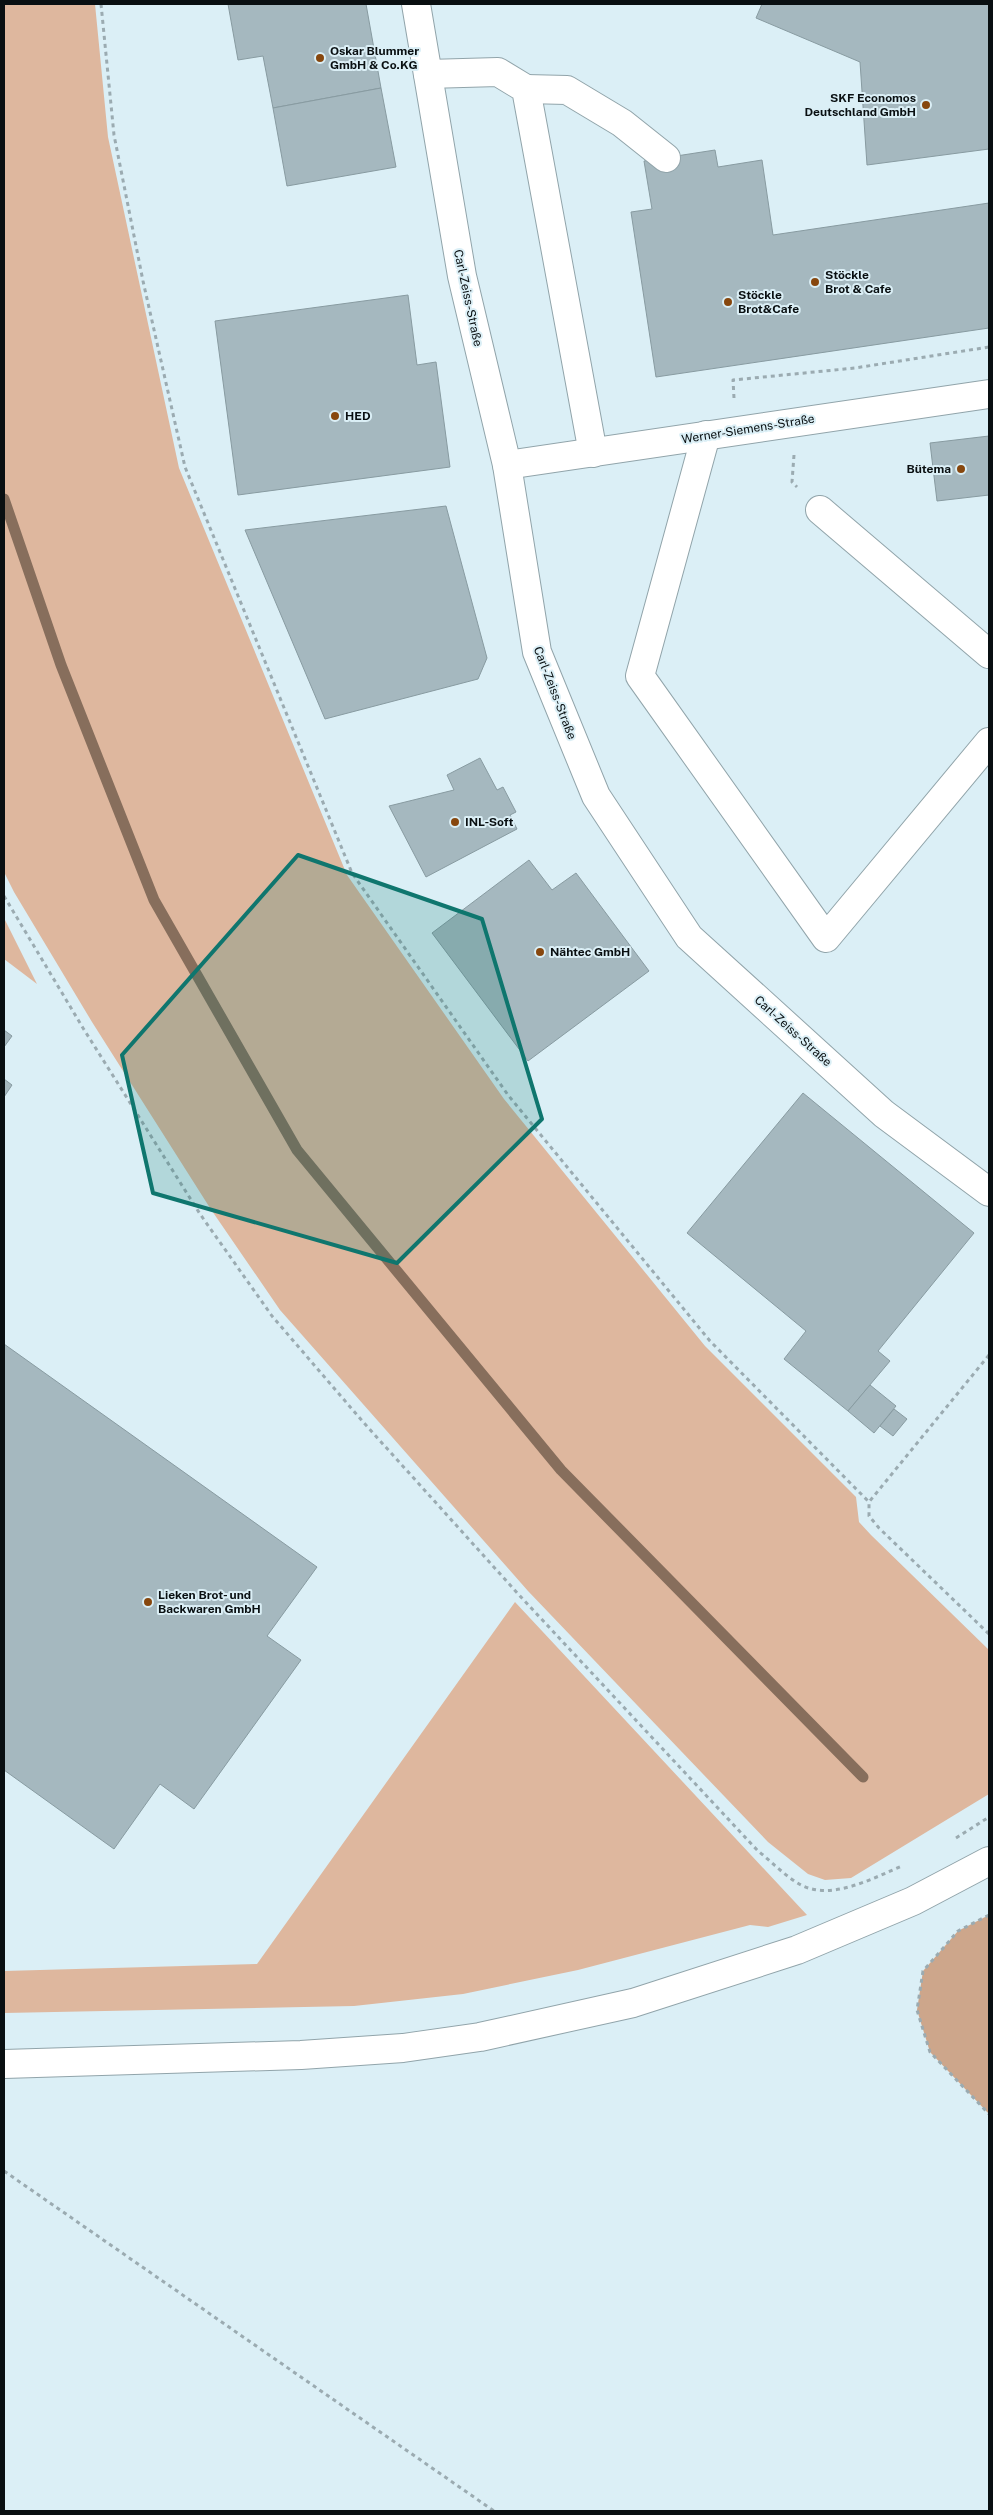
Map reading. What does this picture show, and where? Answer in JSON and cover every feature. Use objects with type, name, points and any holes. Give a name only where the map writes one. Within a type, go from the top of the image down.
[{"type":"street","name":"Carl-Zeiss-Straße","points":[[416,4],[462,276],[507,465],[538,652],[596,796],[688,937],[884,1114],[989,1192]]},
{"type":"street","points":[[428,74],[498,72],[526,89],[567,90],[622,123],[666,158]]},
{"type":"street","points":[[526,89],[593,453]]},
{"type":"street","name":"Werner-Siemens-Straße","points":[[507,465],[989,394]]},
{"type":"street","points":[[706,435],[640,676],[826,938],[989,742]]},
{"type":"street","points":[[820,510],[989,654]]},
{"type":"street","points":[[4,2064],[301,2055],[403,2048],[480,2037],[633,2003],[798,1950],[913,1901],[989,1861]]},
{"type":"path","points":[[101,4],[114,135],[143,281],[185,466],[352,872],[514,1103],[710,1341],[869,1502]]},
{"type":"path","points":[[736,431],[733,380],[855,368],[989,347]]},
{"type":"path","points":[[796,422],[792,482],[820,510]]},
{"type":"path","points":[[4,896],[83,1028],[200,1214],[272,1316],[364,1423],[442,1509],[758,1851],[802,1885],[826,1890],[851,1886],[910,1864]]},
{"type":"path","points":[[989,1355],[869,1502],[869,1516],[879,1528],[989,1634]]},
{"type":"path","points":[[950,1842],[989,1817]]},
{"type":"path","points":[[989,1915],[958,1931],[923,1971],[917,2010],[930,2052],[989,2114]]},
{"type":"path","points":[[4,2171],[494,2511]]},
{"type":"highlighted area","points":[[298,855],[482,919],[542,1119],[397,1263],[153,1193],[122,1055]]},
{"type":"shaded area","points":[[4,4],[95,4],[108,137],[179,468],[347,875],[504,1099],[705,1346],[856,1497],[859,1522],[871,1535],[989,1650],[989,1794],[851,1878],[825,1880],[808,1874],[768,1842],[528,1591],[280,1310],[210,1208],[92,1022],[4,872]]},
{"type":"shaded area","points":[[4,918],[37,984],[4,959]]},
{"type":"shaded area","points":[[515,1602],[807,1915],[768,1927],[750,1925],[578,1970],[463,1994],[354,2006],[4,2013],[4,1971],[257,1964]]},
{"type":"shaded area","points":[[989,1915],[989,2114],[930,2052],[917,2010],[923,1971],[958,1931]]},
{"type":"building","name":"Oskar Blummer GmbH & Co.KG","points":[[228,4],[366,4],[381,88],[273,108],[263,56],[238,60]]},
{"type":"building","name":"SKF Economos Deutschland GmbH","points":[[762,4],[989,4],[989,149],[867,165],[860,62],[756,18]]},
{"type":"building","points":[[381,88],[396,167],[287,186],[273,108]]},
{"type":"building","name":"Stöckle Brot & Cafe","points":[[715,150],[718,167],[762,160],[773,235],[989,203],[989,328],[656,377],[631,212],[652,209],[644,161]]},
{"type":"building","name":"HED","points":[[408,295],[417,365],[436,362],[450,467],[238,495],[215,321]]},
{"type":"building","name":"Bütema","points":[[989,436],[989,495],[937,501],[930,443]]},
{"type":"building","points":[[446,506],[487,658],[478,679],[325,719],[245,530]]},
{"type":"building","name":"INL-Soft","points":[[480,758],[497,790],[503,787],[516,812],[510,815],[517,829],[426,877],[389,806],[454,790],[447,775]]},
{"type":"building","name":"Nähtec GmbH","points":[[529,860],[552,890],[576,873],[649,971],[528,1061],[432,933]]},
{"type":"building","points":[[4,1030],[12,1036],[4,1047]]},
{"type":"building","points":[[4,1079],[12,1085],[4,1097]]},
{"type":"building","points":[[803,1093],[974,1233],[878,1351],[890,1361],[848,1411],[784,1359],[806,1331],[687,1233]]},
{"type":"building","name":"Lieken Brot- und Backwaren GmbH","points":[[4,1344],[317,1567],[267,1636],[301,1660],[194,1809],[160,1784],[114,1849],[4,1770]]},
{"type":"building","points":[[870,1385],[896,1406],[874,1433],[848,1411]]},
{"type":"building","points":[[894,1409],[907,1419],[893,1436],[880,1426]]},
{"type":"waterway","points":[[4,499],[61,665],[154,900],[297,1150],[561,1470],[863,1777]]},
{"type":"place","name":"Oskar Blummer GmbH & Co.KG","points":[[320,58]]},
{"type":"place","name":"SKF Economos Deutschland GmbH","points":[[926,105]]},
{"type":"place","name":"Stöckle Brot & Cafe","points":[[815,282]]},
{"type":"place","name":"Stöckle Brot&Cafe","points":[[728,302]]},
{"type":"place","name":"HED","points":[[335,416]]},
{"type":"place","name":"Bütema","points":[[961,469]]},
{"type":"place","name":"INL-Soft","points":[[455,822]]},
{"type":"place","name":"Nähtec GmbH","points":[[540,952]]},
{"type":"place","name":"Lieken Brot- und Backwaren GmbH","points":[[148,1602]]}]
